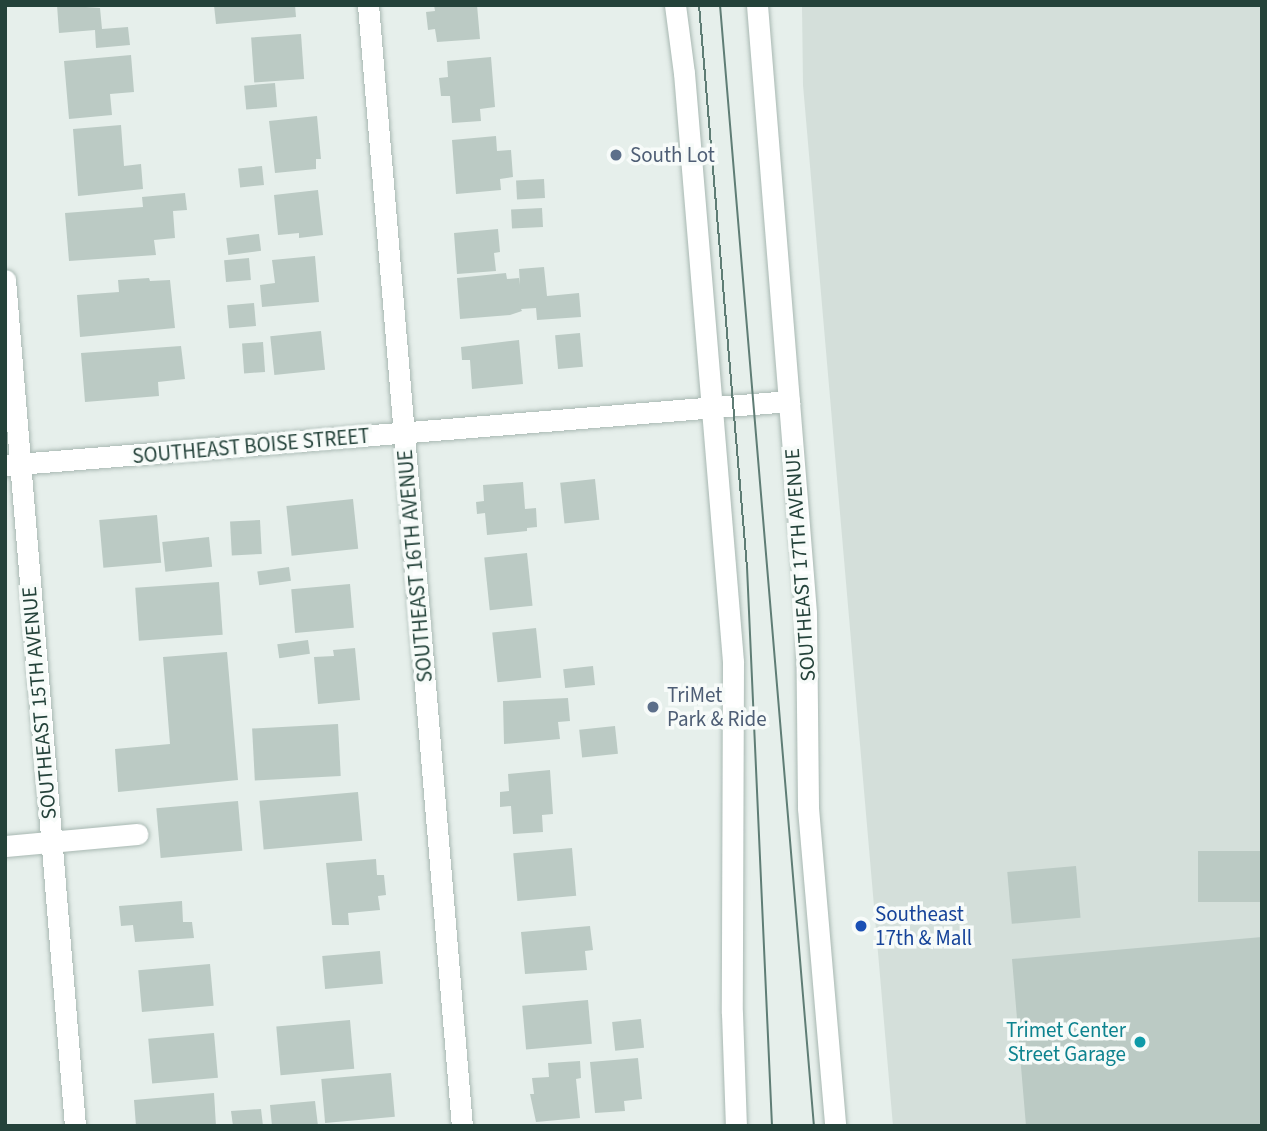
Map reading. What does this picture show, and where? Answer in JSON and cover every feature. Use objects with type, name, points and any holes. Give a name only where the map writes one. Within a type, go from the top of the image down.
[{"type":"street","name":"SOUTHEAST 16TH AVENUE","points":[[368,5],[462,1126]]},
{"type":"street","points":[[675,5],[684,73],[733,662],[732,1013],[736,1126]]},
{"type":"street","name":"SOUTHEAST 17TH AVENUE","points":[[757,5],[806,613],[808,808],[835,1126]]},
{"type":"street","name":"SOUTHEAST 15TH AVENUE","points":[[5,280],[12,465],[51,842],[75,1126]]},
{"type":"street","name":"SOUTHEAST BOISE STREET","points":[[12,465],[789,401]]},
{"type":"street","points":[[5,846],[137,834]]},
{"type":"shaded area","name":"Trimet Center Street Garage","points":[[802,5],[1262,5],[1262,1126],[893,1126],[803,85]]},
{"type":"building","points":[[57,5],[100,8],[102,29],[128,27],[130,45],[96,48],[95,30],[59,33]]},
{"type":"building","points":[[214,5],[295,5],[296,17],[216,24]]},
{"type":"building","points":[[434,5],[477,5],[480,39],[437,42],[435,29],[428,30],[426,12],[435,11]]},
{"type":"building","points":[[301,34],[304,79],[254,82],[251,37]]},
{"type":"building","points":[[131,55],[134,92],[110,94],[112,115],[69,119],[64,61]]},
{"type":"building","points":[[491,57],[495,107],[480,109],[481,121],[452,123],[450,96],[441,96],[439,78],[448,77],[447,61]]},
{"type":"building","points":[[275,83],[277,107],[246,110],[244,86]]},
{"type":"building","points":[[317,116],[321,159],[316,159],[316,169],[275,173],[269,121]]},
{"type":"building","points":[[121,125],[124,166],[141,164],[143,189],[78,196],[73,129]]},
{"type":"building","points":[[496,136],[497,151],[511,150],[513,177],[500,179],[501,190],[456,194],[452,140]]},
{"type":"building","points":[[262,166],[264,185],[240,187],[238,169]]},
{"type":"building","points":[[544,179],[545,198],[517,199],[516,180]]},
{"type":"building","points":[[318,190],[323,235],[299,238],[299,233],[278,235],[274,195]]},
{"type":"building","points":[[185,193],[187,210],[173,211],[175,238],[154,240],[156,255],[69,261],[65,213],[143,207],[142,197]]},
{"type":"building","points":[[542,208],[543,227],[512,229],[511,210]]},
{"type":"building","points":[[498,229],[500,252],[494,253],[496,271],[457,274],[454,233]]},
{"type":"building","points":[[259,234],[261,251],[228,255],[226,238]]},
{"type":"building","points":[[315,256],[319,302],[262,307],[260,285],[275,283],[272,260]]},
{"type":"building","points":[[249,258],[251,280],[226,282],[224,260]]},
{"type":"building","points":[[544,267],[547,296],[579,293],[581,317],[537,320],[536,308],[521,309],[522,311],[510,315],[460,319],[457,278],[506,273],[507,279],[519,278],[520,285],[519,269]]},
{"type":"building","points":[[149,278],[150,281],[170,280],[175,328],[80,337],[77,295],[119,292],[118,280]]},
{"type":"building","points":[[254,303],[256,326],[229,328],[227,305]]},
{"type":"building","points":[[321,331],[325,370],[274,375],[270,336]]},
{"type":"building","points":[[580,333],[583,367],[558,369],[555,335]]},
{"type":"building","points":[[519,340],[523,384],[472,389],[470,360],[462,360],[461,347]]},
{"type":"building","points":[[263,342],[265,372],[244,373],[242,343]]},
{"type":"building","points":[[181,346],[185,379],[158,382],[159,396],[85,402],[81,353]]},
{"type":"building","points":[[595,479],[599,520],[564,523],[560,483]]},
{"type":"building","points":[[523,482],[525,509],[536,508],[537,527],[527,528],[527,531],[487,535],[485,513],[477,514],[476,502],[484,501],[483,485]]},
{"type":"building","points":[[353,499],[358,549],[292,556],[286,506]]},
{"type":"building","points":[[157,515],[161,563],[103,568],[99,520]]},
{"type":"building","points":[[260,520],[262,554],[232,556],[230,522]]},
{"type":"building","points":[[209,537],[212,567],[165,572],[162,542]]},
{"type":"building","points":[[527,553],[533,606],[490,610],[484,557]]},
{"type":"building","points":[[289,567],[291,581],[259,585],[257,571]]},
{"type":"building","points":[[219,582],[223,635],[139,641],[135,588]]},
{"type":"building","points":[[350,584],[354,628],[295,633],[291,589]]},
{"type":"building","points":[[536,628],[541,678],[497,682],[492,633]]},
{"type":"building","points":[[308,640],[310,654],[279,658],[277,644]]},
{"type":"building","points":[[355,648],[360,700],[318,704],[314,657],[334,656],[333,650]]},
{"type":"building","points":[[227,652],[238,780],[118,792],[115,749],[170,744],[163,657]]},
{"type":"building","points":[[593,666],[595,685],[565,688],[563,669]]},
{"type":"building","points":[[568,698],[570,721],[558,722],[560,739],[504,744],[503,701]]},
{"type":"building","points":[[338,724],[341,776],[255,780],[252,729]]},
{"type":"building","points":[[615,726],[618,754],[582,758],[579,730]]},
{"type":"building","points":[[550,770],[553,814],[542,815],[543,832],[513,834],[511,806],[500,807],[500,792],[509,791],[508,774]]},
{"type":"building","points":[[358,792],[362,841],[264,849],[259,801]]},
{"type":"building","points":[[238,801],[242,851],[161,858],[156,808]]},
{"type":"building","points":[[572,848],[576,896],[517,901],[513,853]]},
{"type":"building","points":[[1198,851],[1262,851],[1262,902],[1198,902]]},
{"type":"building","points":[[376,859],[377,875],[384,875],[386,895],[378,896],[380,910],[348,913],[349,925],[332,925],[326,863]]},
{"type":"building","points":[[1076,866],[1081,918],[1012,924],[1007,872]]},
{"type":"building","points":[[182,901],[183,922],[192,922],[194,938],[135,942],[133,925],[121,926],[119,906]]},
{"type":"building","points":[[590,926],[593,950],[585,951],[587,970],[525,974],[521,932]]},
{"type":"building","name":"Trimet Center Street Garage","points":[[1262,937],[1262,1126],[1026,1126],[1012,959]]},
{"type":"building","points":[[380,951],[383,984],[325,989],[322,956]]},
{"type":"building","points":[[210,964],[214,1006],[142,1012],[138,970]]},
{"type":"building","points":[[588,1000],[592,1044],[526,1050],[522,1006]]},
{"type":"building","points":[[641,1019],[644,1048],[615,1051],[612,1022]]},
{"type":"building","points":[[350,1020],[354,1069],[281,1075],[276,1026]]},
{"type":"building","points":[[214,1033],[218,1078],[152,1084],[148,1039]]},
{"type":"building","points":[[638,1058],[642,1099],[624,1101],[625,1111],[595,1113],[590,1062]]},
{"type":"building","points":[[580,1061],[581,1078],[576,1079],[580,1118],[536,1122],[530,1094],[534,1094],[532,1078],[549,1077],[548,1063]]},
{"type":"building","points":[[391,1073],[395,1117],[325,1123],[321,1079]]},
{"type":"building","points":[[214,1093],[216,1126],[136,1126],[134,1100]]},
{"type":"building","points":[[315,1101],[318,1126],[272,1126],[270,1105]]},
{"type":"building","points":[[261,1109],[263,1126],[233,1126],[231,1111]]},
{"type":"tram line","points":[[699,5],[747,567],[772,1126]]},
{"type":"tram line","points":[[720,5],[814,1126]]},
{"type":"place","name":"South Lot","points":[[616,155]]},
{"type":"place","name":"TriMet Park & Ride","points":[[653,707]]},
{"type":"place","name":"Southeast 17th & Mall","points":[[861,926]]},
{"type":"place","name":"Trimet Center Street Garage","points":[[1140,1042]]}]
